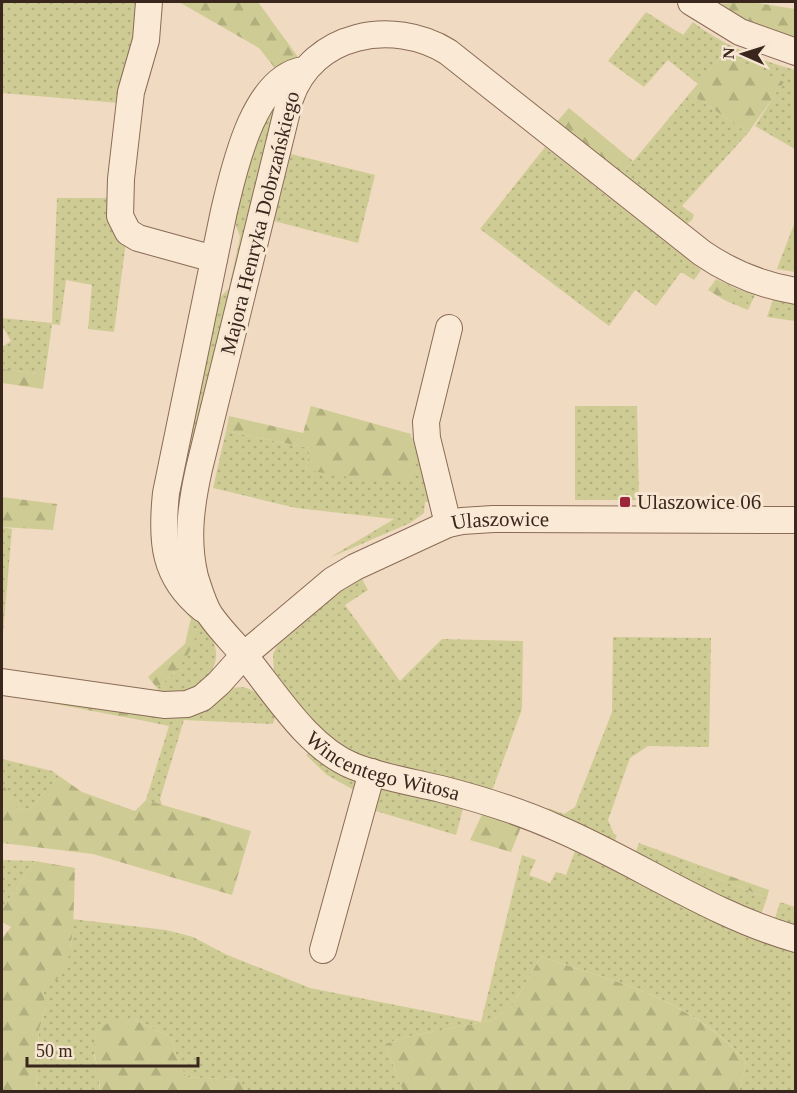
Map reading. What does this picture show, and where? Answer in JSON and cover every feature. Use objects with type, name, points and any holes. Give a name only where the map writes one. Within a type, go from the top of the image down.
[{"type":"street","points":[[149,2],[146,40],[131,92],[127,120],[120,216],[128,232],[138,238],[214,259]]},
{"type":"street","points":[[691,2],[740,32],[795,52]]},
{"type":"street","name":"Majora Henryka Dobrzańskiego","points":[[244,655],[210,615],[199,588],[192,562],[190,532],[192,501],[242,288],[290,99],[304,70],[329,49],[342,41],[355,37],[399,35],[433,43],[702,254],[738,275],[758,283],[795,291]]},
{"type":"street","points":[[210,615],[190,599],[175,577],[168,560],[163,520],[166,493],[231,182],[256,112],[268,92],[280,80],[296,71],[304,70]]},
{"type":"street","points":[[448,524],[427,438],[426,422],[449,328]]},
{"type":"street","name":"Ulaszowice","points":[[244,655],[333,580],[355,567],[448,524],[476,519],[517,518],[795,520]]},
{"type":"street","points":[[2,682],[164,705],[187,704],[209,693],[244,655]]},
{"type":"street","name":"Wincentego Witosa","points":[[244,655],[313,738],[341,760],[372,772],[466,795],[534,818],[748,922],[795,939]]},
{"type":"street","points":[[323,950],[372,772]]},
{"type":"green space","points":[[2,2],[142,2],[118,103],[2,93]]},
{"type":"green space","points":[[179,2],[258,2],[298,57],[278,72],[259,48]]},
{"type":"green space","points":[[751,2],[795,9],[795,38],[770,31],[716,4]]},
{"type":"green space","points":[[646,12],[683,35],[693,22],[742,51],[795,70],[795,149],[755,126],[783,82],[723,54],[698,84],[668,60],[644,87],[608,61]]},
{"type":"green space","points":[[723,54],[784,82],[748,133],[690,93]]},
{"type":"green space","points":[[284,87],[183,493],[178,516],[180,556],[170,529],[214,304],[229,288],[240,237],[233,217],[256,129]]},
{"type":"green space","points":[[690,93],[748,133],[682,206],[694,215],[692,220],[684,226],[620,177]]},
{"type":"green space","points":[[569,108],[633,161],[620,177],[555,124]]},
{"type":"green space","points":[[545,147],[701,270],[694,280],[681,272],[656,306],[635,290],[609,326],[480,229]]},
{"type":"green space","points":[[291,154],[375,175],[358,243],[274,221]]},
{"type":"green space","points":[[57,198],[111,198],[126,242],[114,332],[88,329],[92,285],[66,280],[60,325],[52,324],[45,375],[2,369],[2,347],[11,341],[2,329],[2,318],[52,323]]},
{"type":"green space","points":[[795,222],[795,272],[777,269],[778,266]]},
{"type":"green space","points":[[716,279],[755,295],[748,310],[746,302],[714,282]]},
{"type":"green space","points":[[714,282],[746,302],[748,310],[708,290]]},
{"type":"green space","points":[[773,300],[795,305],[795,321],[767,317]]},
{"type":"green space","points":[[2,369],[45,375],[43,389],[2,383]]},
{"type":"green space","points":[[311,406],[411,434],[416,479],[367,480],[306,470],[310,448],[226,431],[229,416],[303,433]]},
{"type":"green space","points":[[575,406],[637,406],[639,500],[575,500]]},
{"type":"green space","points":[[226,431],[310,448],[306,470],[415,479],[411,438],[416,437],[431,502],[425,502],[424,513],[410,523],[329,558],[394,519],[296,508],[213,488]]},
{"type":"green space","points":[[2,497],[57,504],[53,530],[2,527]]},
{"type":"green space","points":[[2,527],[12,529],[2,645]]},
{"type":"green space","points":[[362,579],[368,590],[345,605],[400,681],[442,639],[523,641],[522,709],[493,788],[489,793],[356,756],[335,743],[316,726],[288,693],[274,672],[273,654],[277,646],[338,593]]},
{"type":"green space","points":[[169,589],[198,619],[215,645],[216,659],[212,670],[195,694],[162,695],[157,688],[174,673],[197,630],[189,626],[191,619]]},
{"type":"green space","points":[[189,626],[197,630],[191,648],[177,669],[157,688],[148,677],[185,644]]},
{"type":"green space","points":[[613,637],[711,638],[709,747],[648,746],[630,758],[608,820],[614,834],[617,835],[614,843],[553,819],[548,808],[564,814],[575,807],[612,712]]},
{"type":"green space","points":[[242,687],[257,694],[276,713],[273,724],[184,720],[160,799],[162,805],[146,800],[169,726],[145,721],[150,710],[219,695],[232,688]]},
{"type":"green space","points":[[3,694],[150,710],[145,721]]},
{"type":"green space","points":[[310,752],[358,781],[359,793],[327,775],[306,755]]},
{"type":"green space","points":[[2,759],[52,771],[59,776],[29,810],[17,809],[2,783]]},
{"type":"green space","points":[[59,776],[82,792],[135,811],[146,800],[251,831],[232,895],[93,854],[2,843],[3,784],[17,809],[29,810]]},
{"type":"green space","points":[[394,786],[465,801],[456,835],[369,809],[373,794]]},
{"type":"green space","points":[[485,808],[523,822],[511,852],[470,840]]},
{"type":"green space","points":[[639,843],[699,865],[699,871],[767,898],[762,912],[755,918],[635,854]]},
{"type":"green space","points":[[577,846],[795,945],[795,1091],[739,1091],[746,1062],[725,1040],[702,1023],[652,995],[541,957],[512,1006],[493,1020],[405,1037],[385,1044],[403,1091],[247,1091],[239,1080],[186,1077],[176,1055],[172,1038],[135,1020],[113,1020],[94,1055],[99,1071],[99,1091],[36,1092],[39,1029],[46,1008],[43,989],[71,946],[72,919],[166,930],[193,937],[225,954],[310,988],[481,1022],[522,855],[536,860],[529,875],[550,883],[556,872],[566,875]]},
{"type":"green space","points":[[2,860],[35,861],[2,909]]},
{"type":"green space","points":[[35,861],[75,868],[72,940],[62,975],[43,989],[46,1008],[39,1029],[36,1091],[2,1091],[2,938],[11,927],[2,922],[2,909]]},
{"type":"green space","points":[[699,865],[769,890],[767,898],[699,871]]},
{"type":"green space","points":[[780,902],[795,907],[795,934],[776,928],[775,918]]},
{"type":"green space","points":[[541,957],[652,995],[702,1023],[725,1040],[746,1062],[739,1091],[403,1091],[385,1044],[405,1037],[493,1020],[512,1006]]},
{"type":"green space","points":[[113,1020],[135,1020],[172,1038],[176,1055],[186,1077],[240,1080],[247,1091],[99,1091],[94,1043],[103,1027]]},
{"type":"place","name":"Ulaszowice 06","points":[[625,502]]}]
